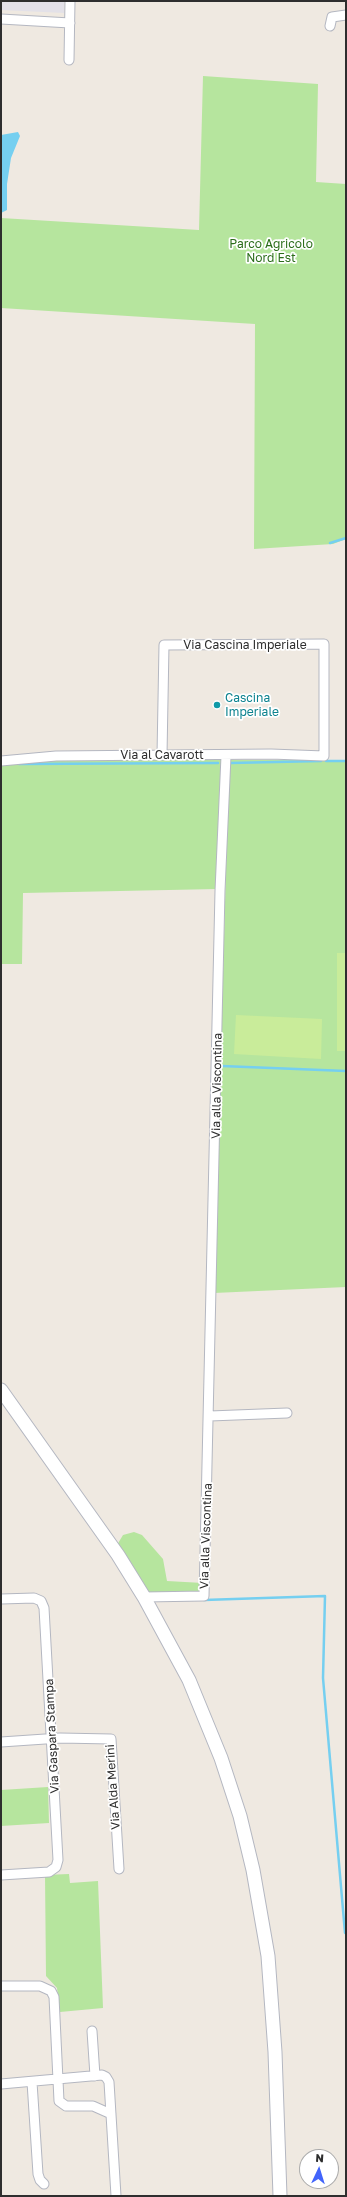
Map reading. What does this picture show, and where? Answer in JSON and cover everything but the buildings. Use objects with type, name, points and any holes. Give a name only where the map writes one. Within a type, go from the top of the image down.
[{"type":"main road","points":[[1,1390],[118,1555],[144,1597],[177,1656],[211,1732],[235,1801],[253,1870],[264,1932],[271,1989],[280,2196]]},
{"type":"street","points":[[69,60],[70,1]]},
{"type":"street","points":[[330,26],[332,17],[346,15]]},
{"type":"street","points":[[1,19],[70,23]]},
{"type":"street","name":"Via Cascina Imperiale","points":[[162,755],[164,645],[324,644],[324,756]]},
{"type":"street","name":"Via al Cavarott","points":[[1,761],[56,756],[324,756]]},
{"type":"street","name":"Via alla Viscontina","points":[[144,1597],[204,1596],[210,1416],[220,891],[226,756]]},
{"type":"street","points":[[210,1416],[286,1413]]},
{"type":"street","name":"Via Gaspara Stampa","points":[[1,1599],[32,1598],[40,1601],[45,1612],[58,1860],[54,1869],[43,1873],[1,1875]]},
{"type":"street","points":[[1,1742],[52,1738]]},
{"type":"street","name":"Via Alda Merini","points":[[52,1738],[111,1739],[119,1869]]},
{"type":"street","points":[[1,1986],[38,1986],[47,1988],[54,1997],[58,2098],[62,2104],[71,2106],[94,2106],[111,2114]]},
{"type":"street","points":[[1,1992],[44,1992],[51,1999],[54,2016]]},
{"type":"street","points":[[92,2032],[95,2076]]},
{"type":"street","points":[[1,2084],[95,2076],[106,2077],[109,2082],[116,2196]]},
{"type":"street","points":[[32,2082],[38,2174],[40,2180],[44,2184]]},
{"type":"shaded area","points":[[1,1],[64,1],[64,13],[1,10]]},
{"type":"green space","name":"Parco Agricolo Nord Est","points":[[203,76],[318,84],[316,182],[346,184],[346,539],[333,544],[254,549],[255,324],[1,308],[1,218],[199,230]]},
{"type":"green space","points":[[88,757],[221,760],[217,889],[23,893],[22,964],[1,964],[1,762]]},
{"type":"green space","points":[[229,760],[346,760],[346,1287],[214,1293]]},
{"type":"green space","points":[[337,953],[346,953],[346,1051],[337,1051]]},
{"type":"green space","points":[[236,1015],[322,1019],[321,1059],[234,1054]]},
{"type":"green space","points":[[134,1532],[142,1535],[163,1559],[167,1581],[203,1583],[203,1595],[150,1593],[147,1591],[117,1545],[123,1535]]},
{"type":"green space","points":[[48,1787],[49,1823],[1,1826],[1,1790]]},
{"type":"green space","points":[[69,1874],[70,1883],[98,1881],[103,2008],[60,2012],[57,1988],[46,1976],[45,1875]]},
{"type":"water","points":[[18,132],[20,136],[11,158],[7,184],[7,210],[1,213],[1,135]]},
{"type":"waterway","points":[[330,543],[346,538]]},
{"type":"waterway","points":[[231,763],[321,761]]},
{"type":"waterway","points":[[326,761],[346,761]]},
{"type":"waterway","points":[[19,764],[218,763]]},
{"type":"waterway","points":[[222,1066],[346,1071]]},
{"type":"waterway","points":[[204,1600],[325,1596],[323,1678],[345,1933]]},
{"type":"place","name":"Cascina Imperiale","points":[[217,705]]}]
